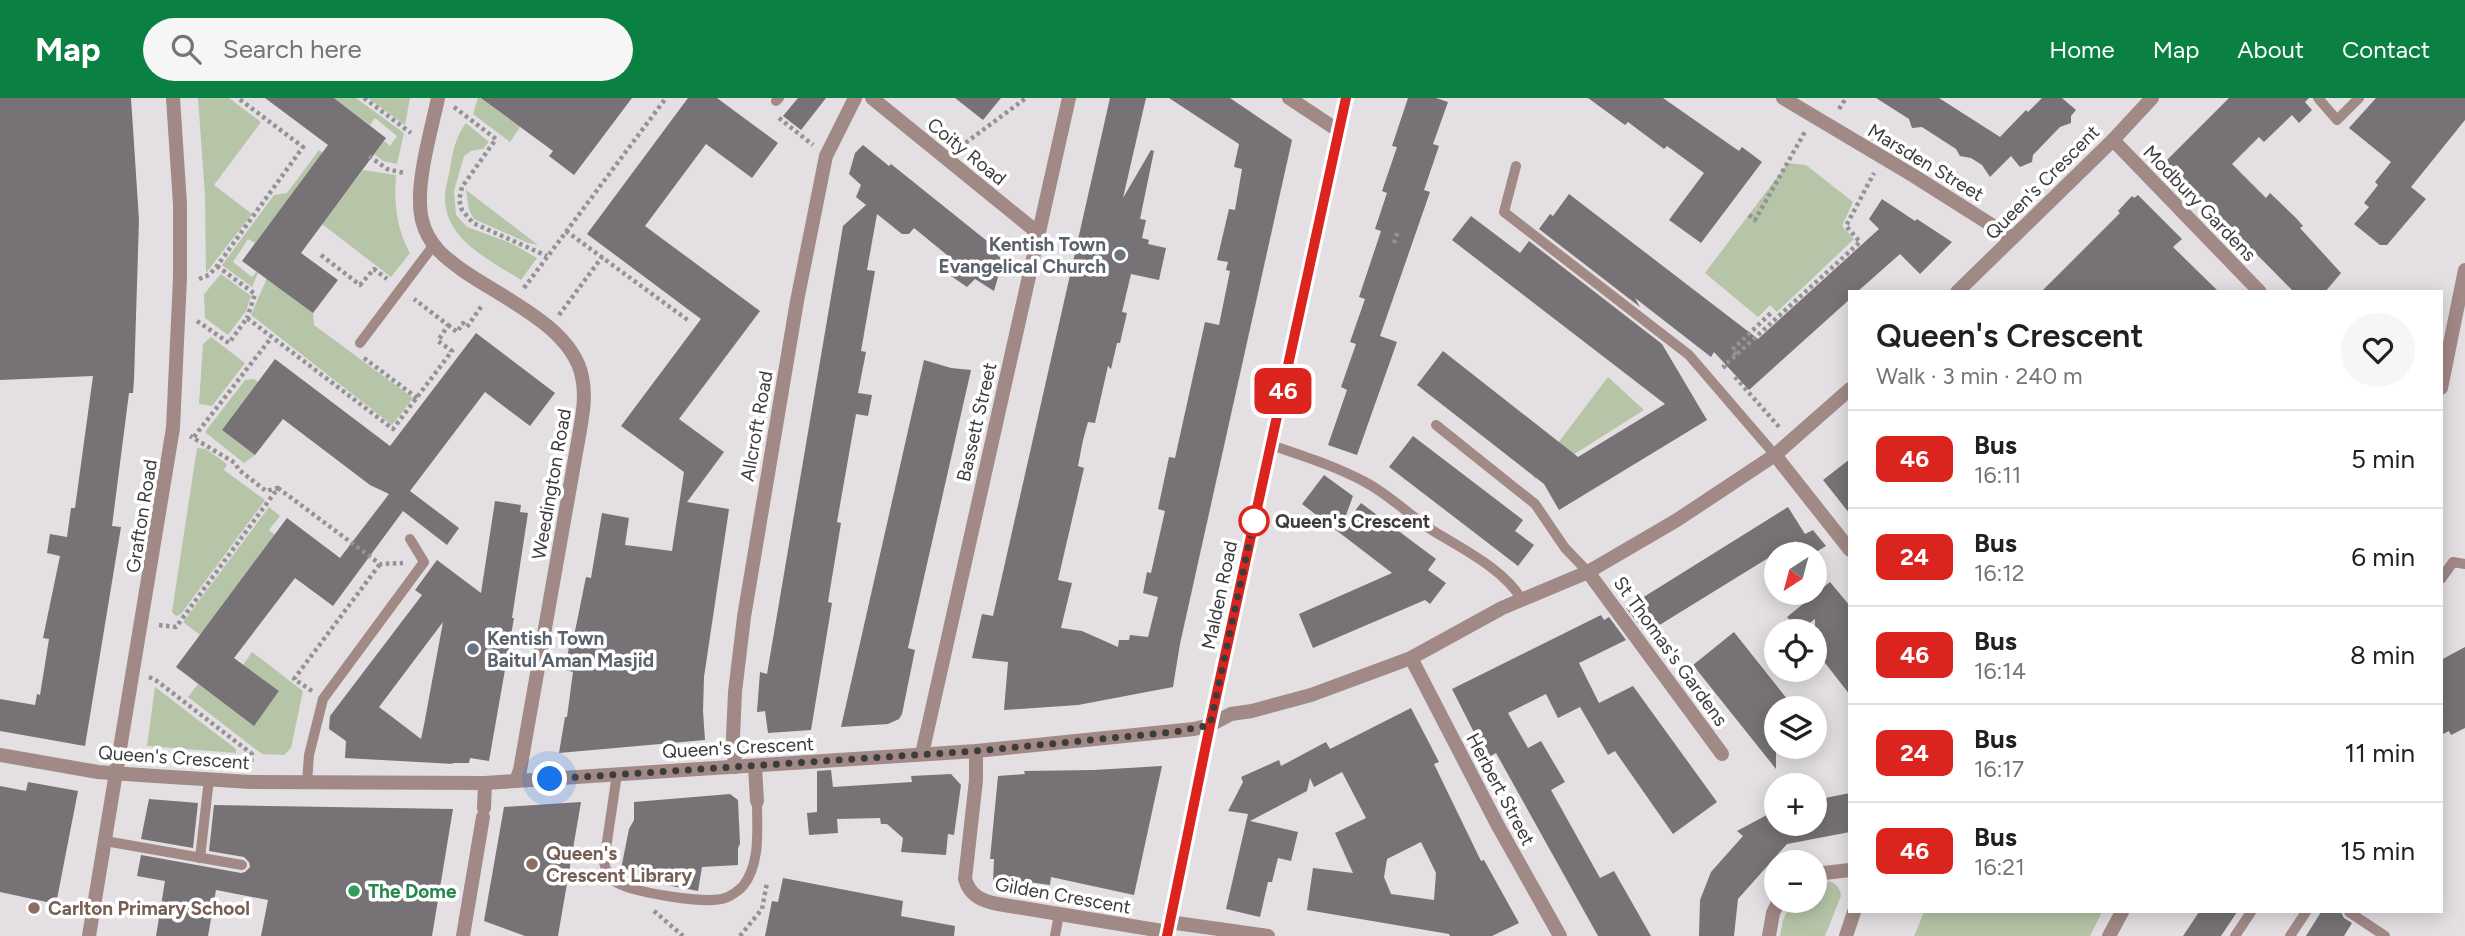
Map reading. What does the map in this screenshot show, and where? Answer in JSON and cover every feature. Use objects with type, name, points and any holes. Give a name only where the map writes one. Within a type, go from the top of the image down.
[{"type":"main road","name":"Malden Road","points":[[1168,930],[1346,98]]},
{"type":"street","name":"Grafton Road","points":[[89,936],[173,428],[180,278],[180,204],[173,98]]},
{"type":"street","points":[[433,246],[421,217],[422,177],[438,98]]},
{"type":"street","name":"Allcroft Road","points":[[735,767],[735,704],[741,646],[774,433],[826,156],[854,98]]},
{"type":"street","name":"Coity Road","points":[[872,98],[1038,233]]},
{"type":"street","name":"Bassett Street","points":[[922,754],[1069,98]]},
{"type":"street","points":[[1289,98],[1339,131]]},
{"type":"street","name":"Marsden Street","points":[[1783,98],[2012,238]]},
{"type":"street","name":"Queen's Crescent","points":[[1959,290],[2113,140],[2152,98]]},
{"type":"street","name":"Modbury Gardens","points":[[2113,140],[2258,290]]},
{"type":"street","name":"Weedington Road","points":[[433,246],[451,262],[549,329],[570,349],[582,376],[584,401],[520,771],[516,781]]},
{"type":"street","points":[[2443,378],[2465,270]]},
{"type":"street","name":"Queen's Crescent","points":[[0,755],[116,774],[251,782],[485,783],[976,751],[1174,732],[1210,725],[1231,714],[1311,695],[1411,658],[1502,608],[1588,572],[1676,520],[1775,455],[1848,391]]},
{"type":"street","points":[[1775,455],[1848,547]]},
{"type":"street","name":"St Thomas's Gardens","points":[[1588,572],[1722,754]]},
{"type":"street","name":"Herbert Street","points":[[1411,658],[1497,824],[1560,936]]},
{"type":"street","name":"Gilden Crescent","points":[[976,751],[976,780],[966,863],[967,887],[977,898],[1059,914],[1168,930]]},
{"type":"street","points":[[755,767],[757,802]]},
{"type":"street","points":[[463,936],[484,812],[485,783]]},
{"type":"street","points":[[1827,873],[1848,870]]},
{"type":"street","points":[[1769,936],[1773,913]]},
{"type":"street","points":[[1846,936],[1854,913]]},
{"type":"street","points":[[2109,936],[2121,913]]},
{"type":"street","points":[[1168,930],[1268,936]]},
{"type":"lane","points":[[2318,98],[2337,120],[2360,98]]},
{"type":"lane","points":[[1516,166],[1504,212],[1689,355],[1775,455]]},
{"type":"lane","points":[[360,343],[433,246]]},
{"type":"lane","points":[[1436,425],[1535,504],[1565,548],[1588,572]]},
{"type":"lane","points":[[1271,445],[1319,461],[1367,483],[1435,532],[1459,544],[1515,588],[1522,600]]},
{"type":"lane","points":[[307,783],[309,755],[323,699],[424,562],[410,539]]},
{"type":"lane","points":[[2443,576],[2453,562],[2465,564]]},
{"type":"lane","points":[[617,774],[604,862],[607,874],[615,882],[627,887],[667,895],[698,900],[724,898],[741,888],[751,873],[757,846],[757,802]]},
{"type":"lane","points":[[201,858],[209,779]]},
{"type":"lane","points":[[105,841],[242,865]]},
{"type":"lane","points":[[2235,936],[2250,913]]},
{"type":"lane","points":[[2290,936],[2305,913]]},
{"type":"lane","points":[[2350,913],[2385,936]]},
{"type":"lane","points":[[1055,936],[1059,914]]},
{"type":"path","points":[[180,278],[200,279],[209,275],[303,147],[238,98]]},
{"type":"path","points":[[364,98],[429,146]]},
{"type":"path","points":[[513,302],[666,98]]},
{"type":"path","points":[[945,158],[1026,98]]},
{"type":"path","points":[[453,106],[496,139],[461,187],[462,210],[472,223],[547,256]]},
{"type":"path","points":[[774,114],[826,156]]},
{"type":"path","points":[[1749,215],[1755,220],[1813,117]]},
{"type":"path","points":[[369,156],[387,169],[422,177]]},
{"type":"path","points":[[1792,441],[1724,366],[1860,242],[1846,226],[1883,157]]},
{"type":"path","points":[[566,231],[689,321]]},
{"type":"path","points":[[1394,243],[1398,232]]},
{"type":"path","points":[[549,329],[602,257]]},
{"type":"path","points":[[179,309],[229,343],[247,318],[256,294],[217,265]]},
{"type":"path","points":[[448,325],[457,332],[463,323],[467,327],[494,290]]},
{"type":"path","points":[[1736,355],[1732,350],[1772,312]]},
{"type":"path","points":[[247,318],[393,429],[452,351]]},
{"type":"path","points":[[194,437],[271,338]]},
{"type":"path","points":[[360,343],[354,351],[417,398]]},
{"type":"path","points":[[173,428],[194,437],[235,463],[239,470],[266,491],[278,488]]},
{"type":"path","points":[[142,623],[176,626],[278,488]]},
{"type":"path","points":[[278,488],[380,564],[424,562]]},
{"type":"path","points":[[323,699],[295,678],[380,564]]},
{"type":"path","points":[[134,670],[157,681],[251,754],[251,782]]},
{"type":"green space","points":[[198,98],[229,98],[261,122],[214,185],[252,214],[206,273],[205,196]]},
{"type":"green space","points":[[334,98],[356,98],[404,133],[397,164],[383,161],[374,154],[384,141],[390,146],[397,136],[375,118],[370,125]]},
{"type":"green space","points":[[368,98],[410,98],[405,125]]},
{"type":"green space","points":[[478,98],[487,98],[488,103],[520,127],[510,142],[473,114]]},
{"type":"green space","points":[[466,123],[489,142],[483,149],[471,151],[464,156],[454,191],[456,215],[467,227],[511,243],[537,258],[521,280],[483,256],[460,236],[446,210],[445,192],[453,150]]},
{"type":"green space","points":[[319,150],[323,153],[255,243],[248,239],[233,262],[252,277],[258,273],[252,287],[222,265],[274,195],[287,193]]},
{"type":"green space","points":[[1788,163],[1806,165],[1853,202],[1842,226],[1854,239],[1777,312],[1770,305],[1758,317],[1705,273]]},
{"type":"green space","points":[[363,170],[396,175],[397,215],[410,253],[391,277],[322,224]]},
{"type":"green space","points":[[466,190],[538,245],[474,219],[469,210]]},
{"type":"green space","points":[[221,274],[251,296],[246,311],[228,335],[205,318],[204,294]]},
{"type":"green space","points":[[267,278],[313,313],[314,325],[413,398],[392,425],[251,315]]},
{"type":"green space","points":[[211,337],[245,363],[212,406],[199,404],[203,344]]},
{"type":"green space","points":[[1608,377],[1644,410],[1535,479],[1533,476]]},
{"type":"green space","points":[[254,379],[261,384],[251,391],[222,430],[255,455],[244,463],[205,432],[245,380]]},
{"type":"green space","points":[[197,448],[206,449],[227,464],[224,470],[265,500],[181,614],[176,616],[172,612]]},
{"type":"green space","points":[[269,507],[280,516],[269,530],[275,535],[200,635],[183,622]]},
{"type":"green space","points":[[252,652],[303,691],[291,748],[284,755],[262,754],[188,697],[198,684],[254,725],[279,691],[243,665]]},
{"type":"green space","points":[[155,687],[236,749],[236,753],[147,746]]},
{"type":"green space","points":[[1827,881],[1832,882],[1840,890],[1841,896],[1825,936],[1780,936],[1786,913],[1827,913]]},
{"type":"green space","points":[[1924,913],[2102,913],[2090,936],[1914,936]]},
{"type":"building","points":[[0,98],[131,98],[139,220],[134,380],[133,393],[129,393],[112,526],[121,527],[85,746],[0,731],[0,699],[35,705],[37,694],[40,695],[49,639],[43,638],[60,556],[47,553],[50,534],[67,537],[71,508],[75,508],[93,376],[0,380]]},
{"type":"building","points":[[265,98],[334,98],[386,138],[301,253],[338,280],[313,313],[242,261],[328,145]]},
{"type":"building","points":[[481,98],[632,98],[574,175],[549,156],[553,151]]},
{"type":"building","points":[[688,98],[717,98],[778,143],[752,178],[706,144],[645,226],[760,311],[679,419],[724,452],[687,502],[729,509],[704,677],[705,740],[559,753],[573,672],[565,670],[570,641],[573,641],[586,577],[591,578],[602,513],[629,518],[625,545],[672,551],[684,472],[621,426],[701,319],[587,234]]},
{"type":"building","points":[[798,98],[826,98],[801,130],[783,116]]},
{"type":"building","points":[[955,98],[1001,98],[983,120]]},
{"type":"building","points":[[1110,98],[1146,98],[1123,198],[1151,150],[1154,151],[1140,219],[1146,220],[1142,238],[1149,240],[1148,244],[1166,248],[1159,280],[1131,274],[1122,312],[1127,313],[1120,343],[1117,343],[1111,369],[1108,366],[1095,423],[1088,422],[1083,440],[1078,466],[1084,468],[1058,580],[1072,583],[1061,628],[1082,631],[1118,647],[1119,640],[1129,640],[1130,635],[1148,637],[1158,597],[1143,593],[1147,572],[1151,573],[1165,511],[1158,509],[1169,457],[1175,458],[1205,322],[1219,325],[1230,271],[1226,270],[1228,262],[1217,260],[1229,209],[1235,210],[1242,169],[1234,167],[1239,144],[1169,98],[1230,98],[1292,140],[1180,644],[1173,687],[1078,705],[1004,710],[1008,662],[972,658],[982,614],[993,616]]},
{"type":"building","points":[[1408,98],[1436,98],[1448,102],[1433,144],[1439,146],[1424,190],[1430,192],[1380,336],[1397,342],[1357,455],[1328,445],[1347,390],[1341,387],[1356,344],[1350,342],[1365,299],[1359,297],[1381,231],[1375,229],[1387,193],[1382,191],[1397,147],[1392,146]]},
{"type":"building","points":[[1588,98],[1663,98],[1739,151],[1742,147],[1762,162],[1701,243],[1669,220],[1704,173],[1667,146],[1664,149],[1628,122],[1625,125]]},
{"type":"building","points":[[1876,98],[1939,98],[2000,137],[2042,98],[2062,98],[2076,110],[2071,116],[2071,123],[2060,127],[2033,155],[2032,162],[2020,167],[2011,156],[1990,177],[1982,165],[1971,158],[1960,156],[1956,149],[1922,127],[1912,128],[1909,119]]},
{"type":"building","points":[[2229,98],[2309,98],[2305,102],[2312,110],[2299,123],[2292,115],[2264,142],[2259,137],[2232,164],[2266,198],[2270,193],[2296,218],[2303,226],[2300,228],[2341,273],[2327,290],[2292,290],[2202,199],[2200,201],[2163,164]]},
{"type":"building","points":[[2376,98],[2465,98],[2465,120],[2411,187],[2426,199],[2387,245],[2380,245],[2354,224],[2369,207],[2364,203],[2378,185],[2375,182],[2391,162],[2349,128]]},
{"type":"building","points":[[863,145],[889,166],[891,164],[997,249],[994,252],[1003,260],[994,291],[975,279],[967,287],[951,276],[958,264],[914,228],[909,234],[902,234],[877,214],[867,270],[875,271],[861,351],[866,352],[858,393],[872,395],[868,416],[856,414],[837,522],[841,523],[828,602],[832,603],[811,730],[768,733],[765,711],[757,712],[760,672],[767,674],[843,226],[866,205],[856,197],[861,185],[849,174],[855,153]]},
{"type":"building","points":[[1569,194],[1758,339],[1879,229],[1869,219],[1882,199],[1952,242],[1920,274],[1900,254],[1859,290],[1848,290],[1848,301],[1749,390],[1714,352],[1711,357],[1635,298],[1640,307],[1539,229],[1550,214],[1553,216]]},
{"type":"building","points":[[2138,195],[2182,239],[2173,247],[2217,290],[2043,290],[2120,213],[2118,211],[2132,196],[2134,198]]},
{"type":"building","points":[[1471,216],[1520,253],[1529,241],[1662,344],[1707,420],[1559,510],[1544,484],[1417,385],[1443,351],[1578,457],[1665,404],[1452,240]]},
{"type":"building","points":[[476,333],[555,393],[530,426],[485,392],[410,491],[459,528],[447,545],[403,511],[333,606],[295,578],[234,658],[279,691],[254,726],[176,667],[287,518],[340,558],[389,494],[370,485],[283,419],[255,455],[222,430],[275,359],[390,446]]},
{"type":"building","points":[[924,360],[951,368],[971,370],[908,648],[915,650],[902,714],[899,719],[888,724],[841,727]]},
{"type":"building","points":[[1413,436],[1523,520],[1515,531],[1534,545],[1518,566],[1389,467]]},
{"type":"building","points":[[1848,461],[1848,511],[1823,480]]},
{"type":"building","points":[[1324,475],[1353,496],[1341,529],[1361,503],[1436,559],[1428,570],[1446,583],[1430,604],[1425,600],[1313,648],[1299,614],[1392,573],[1302,504]]},
{"type":"building","points":[[495,501],[521,505],[520,512],[528,513],[514,618],[489,761],[470,758],[469,763],[451,763],[454,764],[345,758],[346,741],[329,729],[330,716],[422,595],[415,590],[437,560],[481,593]],"holes":[[[443,622],[421,739],[379,707]]]},
{"type":"building","points":[[1788,507],[1805,534],[1813,530],[1823,542],[1764,542],[1764,561],[1653,629],[1651,627],[1644,631],[1626,608]]},
{"type":"building","points":[[1830,582],[1848,604],[1848,692],[1827,665],[1827,619],[1787,617],[1801,606],[1827,606],[1827,584]]},
{"type":"building","points":[[1601,615],[1604,620],[1609,617],[1626,640],[1579,663],[1599,703],[1633,686],[1717,802],[1673,834],[1615,751],[1608,755],[1580,707],[1558,718],[1546,694],[1508,713],[1528,748],[1541,741],[1565,782],[1551,790],[1600,878],[1614,871],[1651,936],[1598,936],[1496,753],[1487,758],[1452,689]]},
{"type":"building","points":[[1734,632],[1764,670],[1764,682],[1774,682],[1785,696],[1764,696],[1764,754],[1693,665]]},
{"type":"building","points":[[2465,647],[2465,728],[2451,735],[2449,731],[2443,734],[2443,659]]},
{"type":"building","points":[[1411,708],[1439,762],[1434,764],[1481,861],[1484,860],[1519,923],[1492,936],[1450,936],[1307,910],[1313,868],[1353,873],[1335,833],[1366,818],[1342,772],[1314,787],[1310,778],[1307,791],[1250,821],[1298,832],[1291,861],[1278,858],[1272,882],[1268,882],[1260,917],[1226,909],[1248,814],[1228,811],[1243,782],[1241,777],[1279,760],[1281,766],[1326,742],[1330,749]],"holes":[[[1421,842],[1436,873],[1434,900],[1391,894],[1384,877],[1387,859]]]},
{"type":"building","points":[[1768,759],[1776,759],[1776,769]]},
{"type":"building","points":[[1162,766],[1134,895],[1051,877],[1050,885],[1021,881],[1021,886],[993,883],[994,859],[990,859],[998,776],[1025,774],[1024,771]]},
{"type":"building","points":[[831,770],[833,787],[912,782],[911,776],[951,774],[961,785],[954,835],[948,834],[946,855],[901,852],[903,838],[887,824],[881,824],[880,818],[837,819],[838,833],[809,835],[807,813],[817,812],[817,771]]},
{"type":"building","points":[[28,782],[78,791],[56,904],[0,892],[0,786],[26,791]]},
{"type":"building","points":[[1848,793],[1848,832],[1787,844],[1782,850],[1764,850],[1764,870],[1738,899],[1734,936],[1699,936],[1700,900],[1711,872],[1743,836],[1737,831],[1764,816],[1764,836],[1827,836],[1827,798]]},
{"type":"building","points":[[730,794],[738,800],[738,865],[702,867],[698,891],[625,875],[621,869],[629,829],[634,820],[634,802]]},
{"type":"building","points":[[149,799],[198,803],[193,848],[141,839]]},
{"type":"building","name":"Queen's Crescent Library","points":[[581,802],[558,936],[525,936],[484,921],[504,807]]},
{"type":"building","points":[[214,805],[453,809],[432,936],[261,936],[268,900],[216,890],[208,936],[156,936],[165,881],[137,876],[141,855],[241,873],[250,867],[244,857],[209,851]]},
{"type":"building","points":[[783,878],[903,901],[901,916],[955,926],[954,936],[765,936],[772,901],[778,902]]},
{"type":"building","points":[[2198,913],[2236,913],[2221,936],[2183,936]]},
{"type":"building","points":[[2320,913],[2342,913],[2352,923],[2344,936],[2306,936]]},
{"type":"bus line","name":"46","points":[[1167,936],[1346,98]]},
{"type":"place","name":"Kentish Town Evangelical Church","points":[[1120,255]]},
{"type":"place","name":"Queen's Crescent","points":[[1254,521]]},
{"type":"place","name":"Kentish Town Baitul Aman Masjid","points":[[473,649]]},
{"type":"place","name":"Queen's Crescent Library","points":[[532,864]]},
{"type":"place","name":"The Dome","points":[[354,891]]},
{"type":"place","name":"Carlton Primary School","points":[[34,908]]},
{"type":"route","points":[[550,779],[1063,744],[1174,732],[1210,725],[1254,521]]}]
